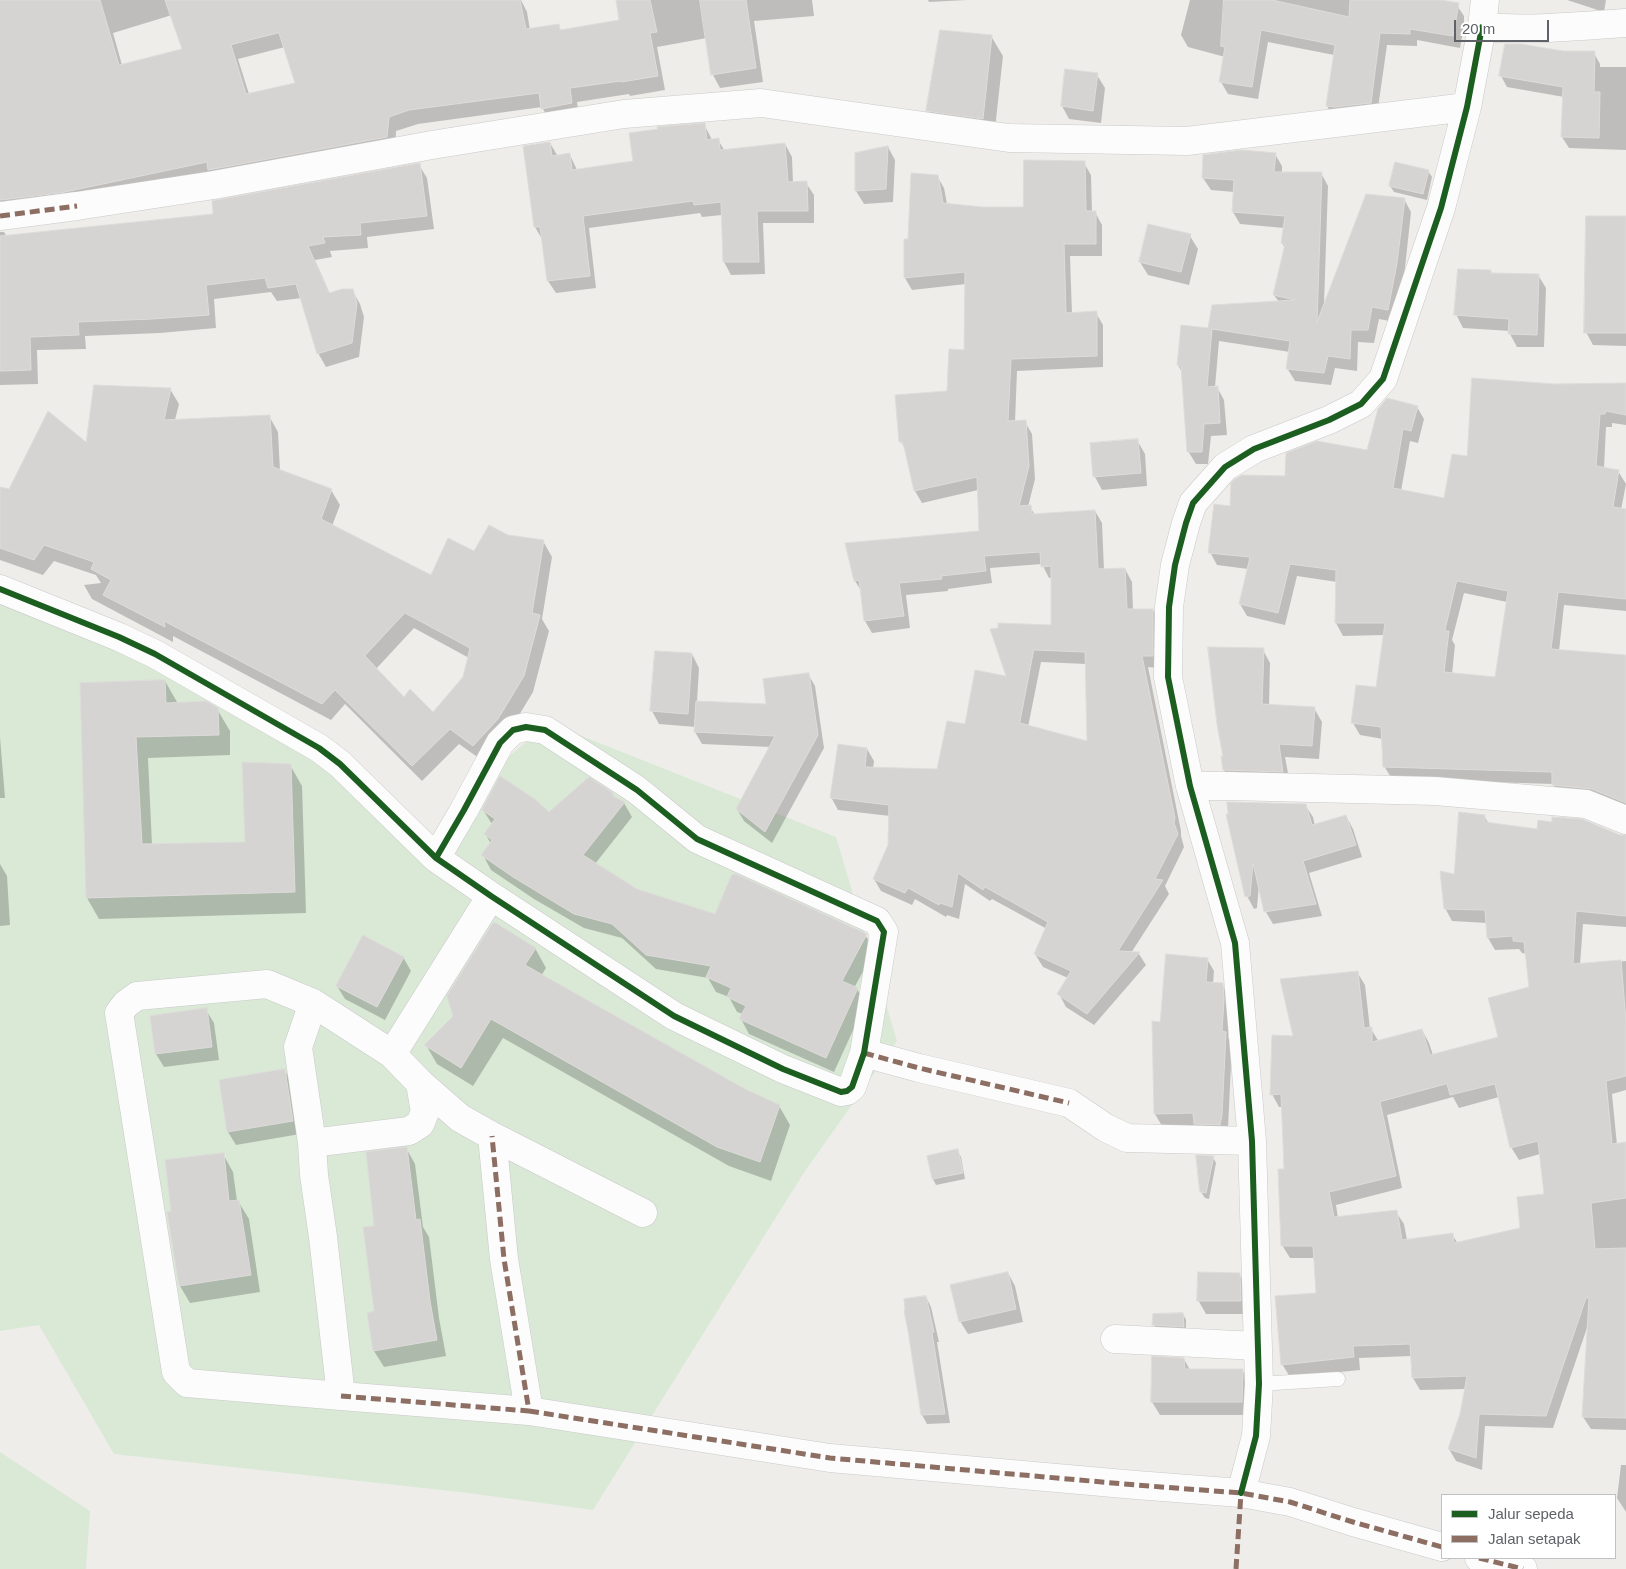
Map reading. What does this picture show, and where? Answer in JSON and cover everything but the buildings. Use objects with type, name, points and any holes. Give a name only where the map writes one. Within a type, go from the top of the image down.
[{"type":"street","points":[[1241,1493],[1256,1436],[1259,1384],[1252,1141],[1234,943],[1190,786],[1168,677],[1169,607],[1176,565],[1186,523],[1193,504],[1225,467],[1254,449],[1328,420],[1361,404],[1383,379],[1441,208],[1467,107],[1482,27],[1485,0]]},
{"type":"street","points":[[1482,27],[1531,29],[1626,23]]},
{"type":"street","points":[[0,216],[204,186],[432,145],[624,114],[761,103],[1009,138],[1187,141],[1467,107]]},
{"type":"street","points":[[0,589],[156,654],[319,748],[340,764],[436,858],[490,896],[674,1016],[783,1069],[841,1092],[847,1091],[852,1087],[864,1053],[884,932],[877,921],[697,839],[637,790],[545,730],[526,727],[513,730],[500,743],[436,858]]},
{"type":"street","points":[[1190,786],[1435,791],[1586,804],[1626,820]]},
{"type":"street","points":[[392,1054],[490,896]]},
{"type":"street","points":[[643,1213],[460,1118],[420,1083],[392,1054],[313,1003],[267,984],[137,996],[126,1004],[119,1013],[176,1372],[187,1383],[530,1411],[830,1458],[1136,1486],[1241,1493],[1290,1502],[1441,1547]]},
{"type":"street","points":[[313,1003],[298,1047],[312,1143],[314,1175],[341,1396]]},
{"type":"street","points":[[864,1053],[919,1068],[1068,1102],[1106,1128],[1127,1138],[1252,1141]]},
{"type":"street","points":[[312,1143],[409,1131],[420,1124],[425,1112],[420,1083]]},
{"type":"street","points":[[492,1136],[504,1259],[530,1411]]},
{"type":"street","points":[[1115,1339],[1257,1346]]},
{"type":"street","points":[[1483,1559],[1523,1569]]},
{"type":"lane","points":[[1259,1384],[1338,1379]]},
{"type":"green space","points":[[0,578],[161,648],[429,845],[455,801],[549,723],[836,837],[897,1041],[803,1174],[593,1510],[469,1493],[114,1454],[39,1325],[0,1331]]},
{"type":"green space","points":[[0,1452],[90,1511],[86,1569],[0,1569]]},
{"type":"marked path","points":[[0,216],[77,206]]},
{"type":"marked path","points":[[864,1053],[919,1068],[1069,1103]]},
{"type":"marked path","points":[[341,1396],[529,1411],[504,1259],[492,1136]]},
{"type":"marked path","points":[[529,1411],[830,1458],[1241,1493],[1290,1502],[1441,1547]]},
{"type":"marked path","points":[[1236,1569],[1241,1493]]},
{"type":"marked path","points":[[1483,1559],[1523,1569]]},
{"type":"cycle path","points":[[1241,1493],[1256,1436],[1259,1384],[1252,1141],[1235,943],[1190,786],[1168,677],[1169,607],[1175,565],[1193,503],[1225,467],[1254,449],[1329,420],[1361,404],[1383,379],[1441,208],[1467,107],[1482,27]]},
{"type":"cycle path","points":[[0,589],[119,637],[155,654],[319,748],[340,764],[436,858],[674,1016],[783,1069],[841,1092],[847,1091],[852,1087],[864,1053],[884,932],[877,921],[697,839],[637,790],[545,730],[526,727],[513,730],[500,743],[436,858]]}]
